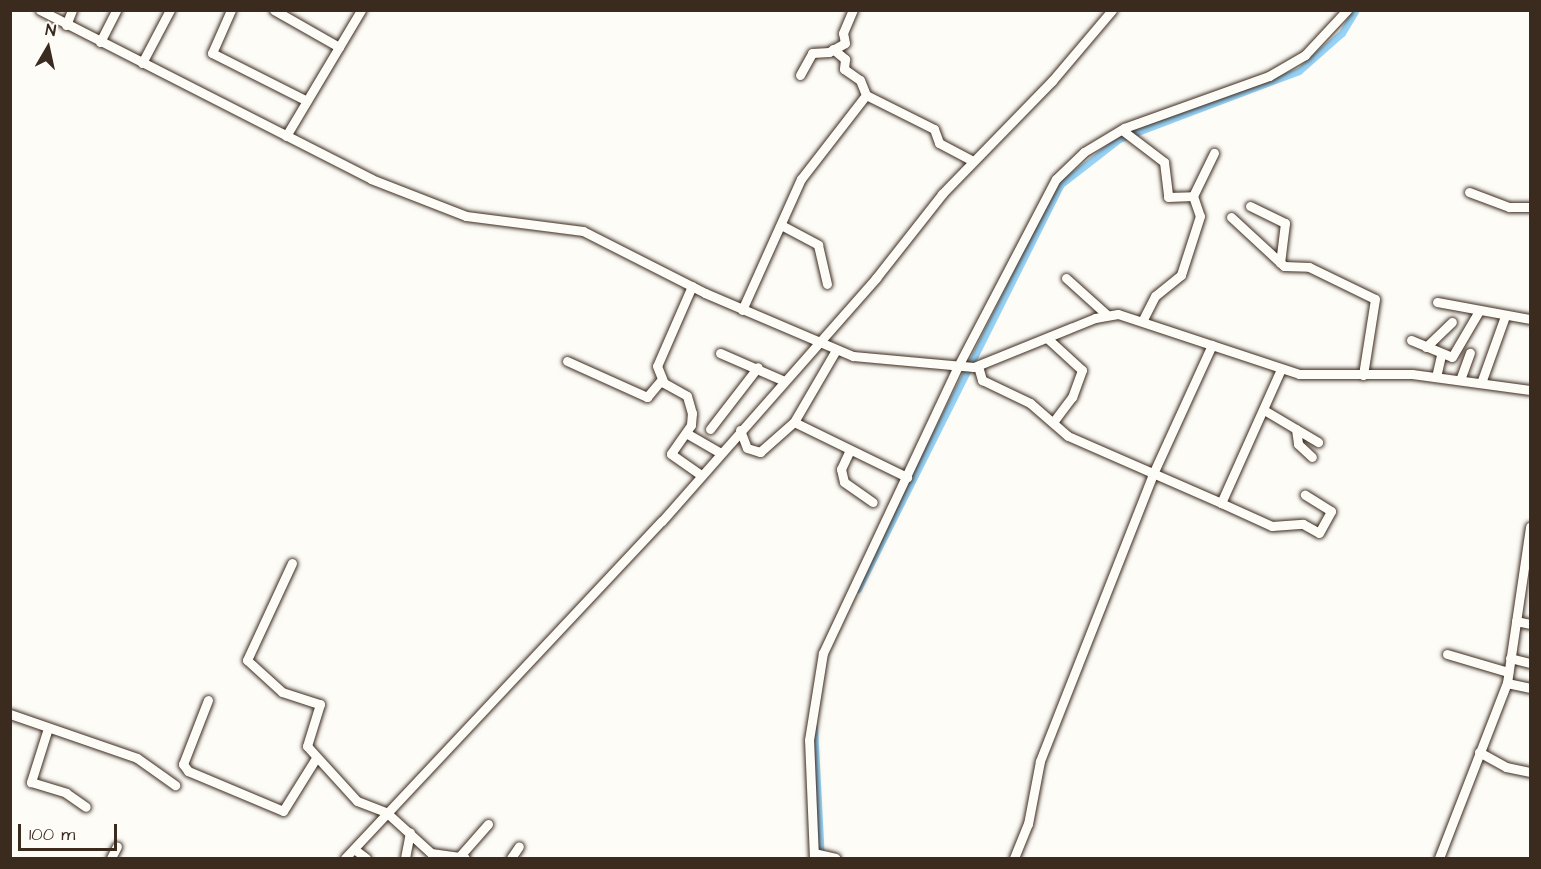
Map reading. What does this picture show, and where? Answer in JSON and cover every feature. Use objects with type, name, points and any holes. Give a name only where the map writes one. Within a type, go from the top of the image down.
[{"type":"street","points":[[40,10],[371,179],[466,216],[583,231],[742,310],[836,350],[890,363],[976,366],[1106,314],[1144,318],[1281,369],[1317,377],[1363,375],[1436,377],[1530,390]]},
{"type":"street","points":[[66,25],[72,10]]},
{"type":"street","points":[[100,42],[116,10]]},
{"type":"street","points":[[141,63],[170,10]]},
{"type":"street","points":[[231,10],[212,53],[307,101]]},
{"type":"street","points":[[274,10],[339,47]]},
{"type":"street","points":[[286,136],[360,10]]},
{"type":"street","points":[[800,75],[812,53],[833,49],[845,43],[843,33],[853,10]]},
{"type":"street","points":[[345,858],[631,554],[974,161],[1112,10]]},
{"type":"street","points":[[833,858],[815,856],[809,740],[818,667],[960,367],[1056,179],[1084,152],[1123,130],[1269,76],[1314,49],[1347,10]]},
{"type":"street","points":[[833,49],[845,59],[844,69],[860,80],[866,95],[934,129],[939,143],[974,161]]},
{"type":"street","points":[[742,310],[807,171],[866,95]]},
{"type":"street","points":[[1123,130],[1136,143],[1164,162],[1168,197],[1193,196]]},
{"type":"street","points":[[1144,318],[1155,296],[1178,280],[1193,246],[1200,216],[1193,196],[1214,153]]},
{"type":"street","points":[[1469,192],[1509,207],[1530,207]]},
{"type":"street","points":[[1250,206],[1285,223],[1280,263]]},
{"type":"street","points":[[1231,217],[1280,263],[1309,267],[1375,299],[1363,375]]},
{"type":"street","points":[[783,226],[818,245],[827,284]]},
{"type":"street","points":[[1066,278],[1106,314]]},
{"type":"street","points":[[692,286],[658,364],[662,379],[688,400],[692,421],[670,454],[701,475]]},
{"type":"street","points":[[1437,302],[1530,319]]},
{"type":"street","points":[[1411,340],[1441,356],[1454,356],[1479,311]]},
{"type":"street","points":[[1481,383],[1505,316]]},
{"type":"street","points":[[1426,347],[1452,322]]},
{"type":"street","points":[[1048,339],[1082,370],[1072,397],[1053,422]]},
{"type":"street","points":[[1014,858],[1028,824],[1040,761],[1152,476],[1212,345]]},
{"type":"street","points":[[740,430],[747,448],[760,452],[794,422],[836,350]]},
{"type":"street","points":[[720,353],[758,367],[782,380]]},
{"type":"street","points":[[1460,380],[1470,353]]},
{"type":"street","points":[[1436,377],[1441,356]]},
{"type":"street","points":[[567,361],[647,398],[662,379]]},
{"type":"street","points":[[976,366],[982,380],[1053,422],[1068,436],[1152,476],[1272,526],[1303,524],[1319,533],[1331,511],[1305,495]]},
{"type":"street","points":[[710,429],[758,367]]},
{"type":"street","points":[[1221,503],[1281,369]]},
{"type":"street","points":[[1264,410],[1318,441]]},
{"type":"street","points":[[794,422],[849,452],[907,477]]},
{"type":"street","points":[[1296,429],[1298,444],[1312,457]]},
{"type":"street","points":[[686,433],[720,453]]},
{"type":"street","points":[[849,452],[842,469],[844,482],[873,502]]},
{"type":"street","points":[[1439,858],[1507,683],[1530,533]]},
{"type":"street","points":[[292,563],[247,657],[257,675],[282,692],[320,704],[307,738],[316,758],[357,801],[386,812],[431,853],[462,858],[488,824]]},
{"type":"street","points":[[1516,621],[1530,624]]},
{"type":"street","points":[[1447,654],[1508,672]]},
{"type":"street","points":[[1510,658],[1530,663]]},
{"type":"street","points":[[1507,683],[1530,688]]},
{"type":"street","points":[[208,700],[183,764],[188,771],[283,811],[316,758]]},
{"type":"street","points":[[10,714],[134,757],[175,785]]},
{"type":"street","points":[[48,728],[31,782],[66,793],[86,807]]},
{"type":"street","points":[[1479,752],[1506,767],[1530,772]]},
{"type":"street","points":[[405,858],[410,832]]},
{"type":"street","points":[[111,858],[117,846]]},
{"type":"street","points":[[511,858],[519,846]]},
{"type":"street","points":[[354,849],[366,858]]},
{"type":"waterway","points":[[858,589],[1060,185],[1119,139],[1299,71],[1342,33],[1356,10]]},
{"type":"waterway","points":[[814,726],[821,858]]}]
